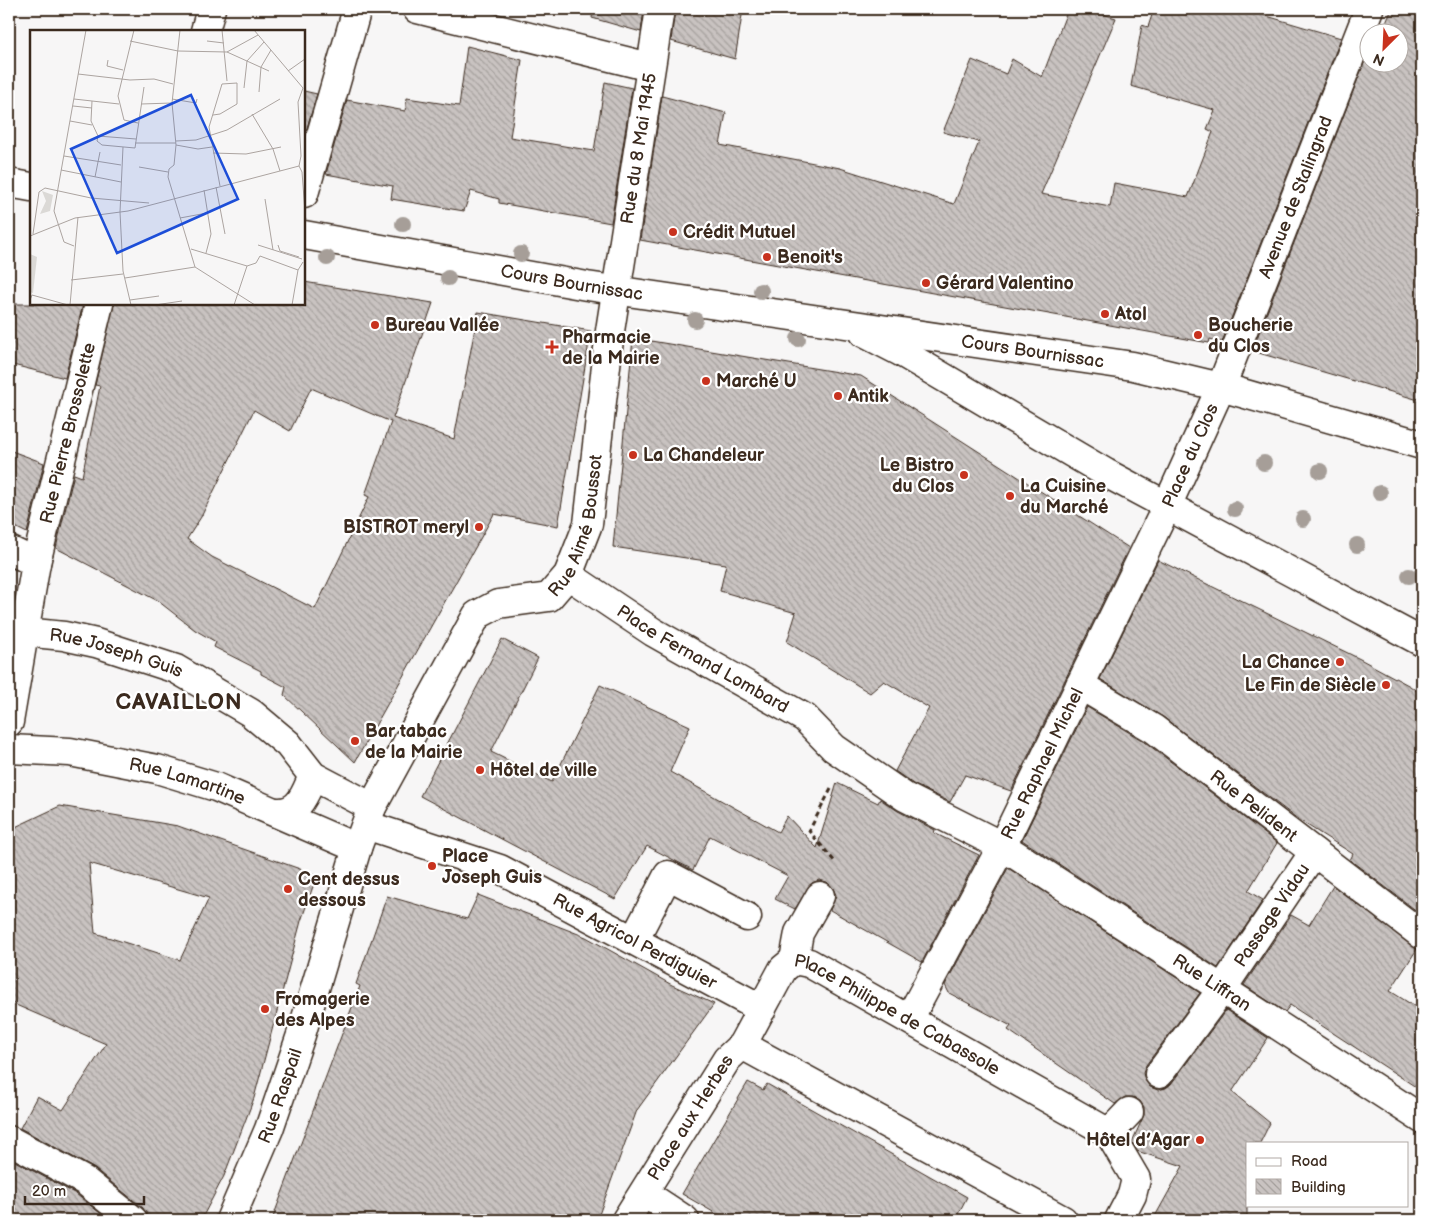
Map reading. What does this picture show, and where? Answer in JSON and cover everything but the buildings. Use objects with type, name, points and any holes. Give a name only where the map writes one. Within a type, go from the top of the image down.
[{"type":"street","points":[[206,30],[211,9]]},
{"type":"street","points":[[305,191],[357,9]]},
{"type":"street","points":[[417,9],[650,67]]},
{"type":"street","name":"Rue du 8 Mai 1945","points":[[616,290],[660,9]]},
{"type":"street","name":"Avenue de Stalingrad","points":[[1221,387],[1368,9]]},
{"type":"street","points":[[9,183],[30,187]]},
{"type":"street","name":"Cours Bournissac","points":[[305,235],[616,290],[1133,366],[1221,387]]},
{"type":"street","name":"Rue Aimé Boussot","points":[[365,827],[477,616],[498,604],[549,597],[568,575],[588,524],[616,290]]},
{"type":"street","name":"Rue Pierre Brossolette","points":[[9,722],[36,563],[99,305]]},
{"type":"street","name":"Cours Bournissac","points":[[842,322],[899,351],[1106,473],[1166,506]]},
{"type":"street","name":"Place du Clos","points":[[1422,445],[1221,387],[1166,506],[1422,642]]},
{"type":"street","name":"Rue Raphael Michel","points":[[909,1019],[1002,846],[1166,506]]},
{"type":"street","points":[[9,550],[36,563]]},
{"type":"street","name":"Place Fernand Lombard","points":[[568,575],[653,632],[805,718],[841,752],[905,797],[1002,846]]},
{"type":"street","name":"Rue Joseph Guis","points":[[24,632],[64,636],[96,643],[176,669],[251,713],[288,744],[313,776],[365,827]]},
{"type":"street","name":"Rue Pelident","points":[[1080,685],[1154,729],[1422,935]]},
{"type":"street","name":"Rue Lamartine","points":[[9,749],[70,752],[156,769],[216,787],[278,812],[365,827]]},
{"type":"street","points":[[278,812],[288,812],[298,806],[313,776]]},
{"type":"street","name":"Rue Agricol Perdiguier","points":[[365,827],[500,869],[762,1009]]},
{"type":"street","name":"Rue Raspail","points":[[230,1220],[269,1129],[298,1044],[365,827]]},
{"type":"street","name":"Rue Liffran","points":[[1002,846],[1422,1119]]},
{"type":"street","name":"Passage Vidau","points":[[1159,1074],[1222,989],[1314,852]]},
{"type":"street","points":[[634,940],[668,875],[747,917]]},
{"type":"street","points":[[794,960],[799,932],[820,896]]},
{"type":"street","name":"Place Philippe de Cabassole","points":[[742,1045],[783,969],[794,960],[809,963],[1109,1133],[1136,1179],[1132,1196],[1119,1220]]},
{"type":"street","points":[[742,1045],[1063,1220]]},
{"type":"street","name":"Place aux Herbes","points":[[626,1220],[727,1059],[742,1045]]},
{"type":"street","points":[[1109,1133],[1129,1112]]},
{"type":"street","points":[[9,1140],[84,1180],[133,1220]]},
{"type":"street","points":[[644,1193],[685,1220]]},
{"type":"path","points":[[1418,691],[1422,684]]},
{"type":"path","points":[[820,896],[837,866],[809,831],[841,752]]},
{"type":"place","name":"Crédit Mutuel","points":[[673,232]]},
{"type":"place","name":"Benoit's","points":[[767,257]]},
{"type":"place","name":"Gérard Valentino","points":[[926,283]]},
{"type":"place","name":"Atol","points":[[1105,314]]},
{"type":"place","name":"Bureau Vallée","points":[[375,325]]},
{"type":"place","name":"Boucherie du Clos","points":[[1198,335]]},
{"type":"place","name":"Pharmacie de la Mairie","points":[[552,347]]},
{"type":"place","name":"Marché U","points":[[706,381]]},
{"type":"place","name":"Antik","points":[[838,396]]},
{"type":"place","name":"La Chandeleur","points":[[633,455]]},
{"type":"place","name":"Le Bistro du Clos","points":[[964,475]]},
{"type":"place","name":"La Cuisine du Marché","points":[[1010,496]]},
{"type":"place","name":"BISTROT meryl","points":[[479,527]]},
{"type":"place","name":"La Chance","points":[[1340,662]]},
{"type":"place","name":"Le Fin de Siècle","points":[[1386,685]]},
{"type":"place","name":"Bar tabac de la Mairie","points":[[355,741]]},
{"type":"place","name":"Hôtel de ville","points":[[480,770]]},
{"type":"place","name":"Place Joseph Guis","points":[[432,866]]},
{"type":"place","name":"Cent dessus dessous","points":[[288,889]]},
{"type":"place","name":"Fromagerie des Alpes","points":[[265,1009]]},
{"type":"place","name":"Hôtel d’Agar","points":[[1200,1140]]},
{"type":"district","name":"CAVAILLON","points":[[179,701]]}]
